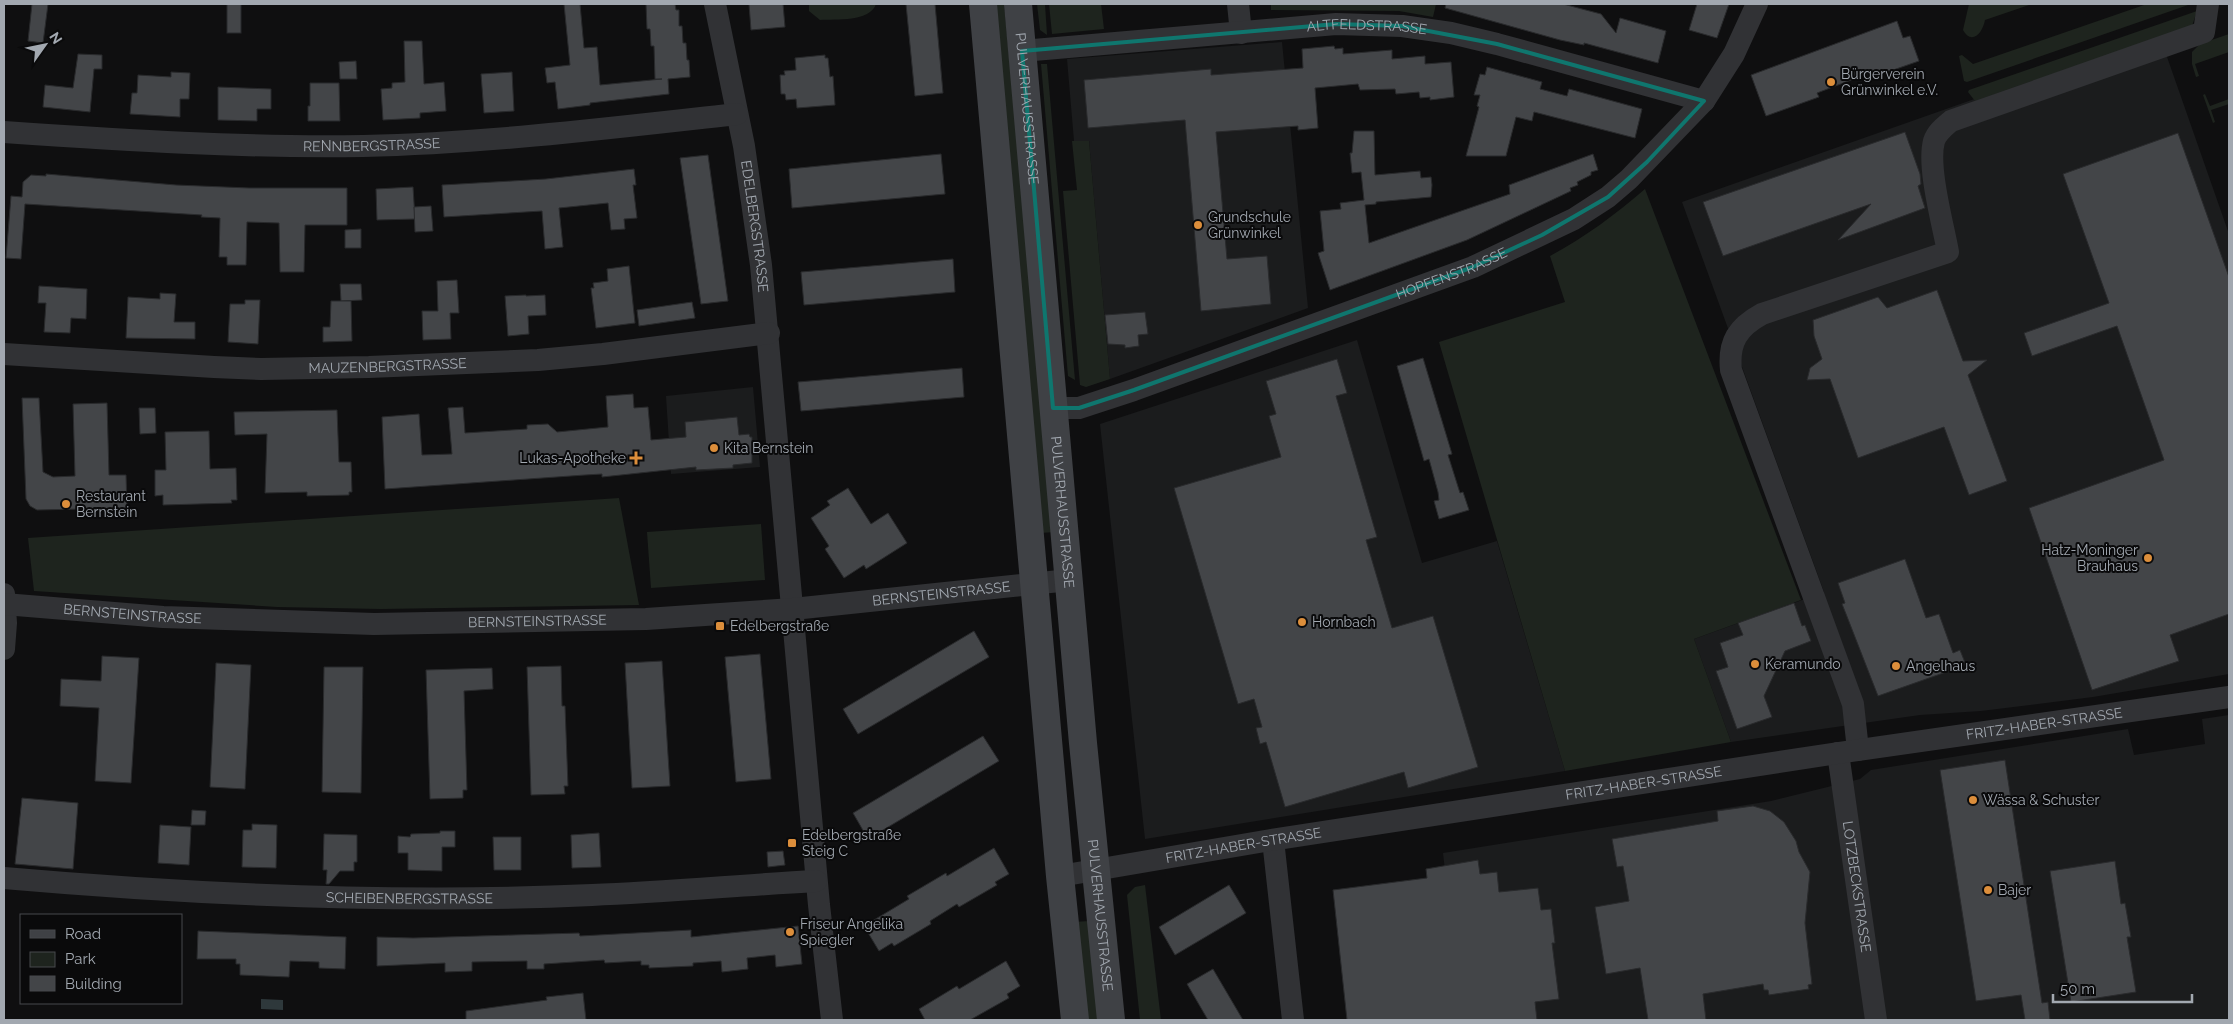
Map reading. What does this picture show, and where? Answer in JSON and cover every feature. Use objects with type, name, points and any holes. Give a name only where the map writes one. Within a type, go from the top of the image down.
[{"type":"main road","points":[[983,4],[1060,876],[1075,1020]]},
{"type":"main road","name":"PULVERHAUSSTRASSE","points":[[1018,4],[1095,871],[1111,1020]]},
{"type":"street","name":"EDELBERGSTRASSE","points":[[714,4],[752,196],[768,333],[816,881],[832,1020]]},
{"type":"street","points":[[1238,4],[1240,32]]},
{"type":"street","name":"HOPFENSTRASSE","points":[[1053,408],[1079,408],[1134,390],[1473,267],[1574,219],[1608,197],[1647,162],[1704,101],[1734,54],[1758,4]]},
{"type":"street","name":"LOTZBECKSTRASSE","points":[[1876,1020],[1848,751],[1853,704],[1731,370],[1730,350],[1742,326],[1762,314],[1948,252],[1932,159],[1934,140],[1940,130],[1951,121],[2204,32],[2208,4]]},
{"type":"street","name":"ALTFELDSTRASSE","points":[[1022,51],[1336,24],[1402,26],[1497,44],[1704,101]]},
{"type":"street","name":"RENNBERGSTRASSE","points":[[4,132],[216,144],[364,146],[509,138],[737,114]]},
{"type":"street","name":"MAUZENBERGSTRASSE","points":[[4,354],[242,368],[369,367],[570,357],[768,333]]},
{"type":"street","name":"BERNSTEINSTRASSE","points":[[4,601],[163,617],[374,624],[646,619],[793,608],[1069,580]]},
{"type":"street","points":[[4,601],[4,649]]},
{"type":"street","name":"FRITZ-HABER-STRASSE","points":[[1060,876],[1273,840],[1848,751],[2229,697]]},
{"type":"street","points":[[1273,840],[1293,1020]]},
{"type":"street","name":"SCHEIBENBERGSTRASSE","points":[[4,878],[194,893],[361,898],[592,895],[816,881]]},
{"type":"highlighted area","points":[[1336,24],[1402,26],[1497,44],[1704,101],[1647,162],[1608,197],[1542,235],[1473,267],[1134,390],[1079,408],[1053,408],[1022,51]]},
{"type":"shaded area","name":"Hatz-Moninger Brauhaus","points":[[2159,34],[2229,234],[2229,674],[2093,697],[1981,711],[1920,715],[1731,742],[1694,639],[1824,592],[1682,202]]},
{"type":"shaded area","name":"Grundschule Grünwinkel","points":[[1282,42],[1308,308],[1110,379],[1089,141],[1074,141],[1067,59]]},
{"type":"shaded area","points":[[1357,340],[1422,563],[1497,541],[1565,771],[1145,839],[1100,424]]},
{"type":"shaded area","name":"Kita Bernstein","points":[[753,387],[760,467],[671,474],[666,396]]},
{"type":"shaded area","points":[[2229,715],[2229,1020],[1462,1020],[1443,853],[1771,801],[1860,779],[1871,770],[2128,729],[2134,755],[2205,744],[2202,719]]},
{"type":"shaded area","points":[[261,999],[283,1000],[283,1010],[261,1009]]},
{"type":"green space","points":[[809,4],[876,4],[873,10],[860,17],[820,20],[809,11]]},
{"type":"green space","points":[[993,4],[1004,4],[1055,532],[1040,533]]},
{"type":"green space","points":[[1037,4],[1045,4],[1047,35],[1040,30]]},
{"type":"green space","points":[[1049,4],[1101,4],[1104,29],[1052,34]]},
{"type":"green space","points":[[1271,4],[1436,4],[1433,17],[1399,11],[1271,10]]},
{"type":"green space","points":[[1969,4],[2032,4],[1985,20],[1980,33],[1977,36],[1970,37],[1963,30]]},
{"type":"green space","points":[[2147,4],[2191,4],[1967,82],[1964,81],[1959,56],[1962,55],[1973,64]]},
{"type":"green space","points":[[2197,11],[2192,26],[1975,101],[1968,92],[1969,90]]},
{"type":"green space","points":[[2229,34],[2229,52],[2195,64],[2199,76],[2196,77],[2192,64],[2192,52],[2200,44]]},
{"type":"green space","points":[[1041,64],[1047,64],[1075,380],[1068,376]]},
{"type":"green space","points":[[2205,94],[2210,106],[2229,99],[2229,104],[2211,110],[2215,122],[2213,123],[2203,95]]},
{"type":"green space","points":[[1072,141],[1089,141],[1110,379],[1086,387],[1080,385],[1063,191],[1077,190]]},
{"type":"green space","points":[[1645,189],[1801,600],[1694,639],[1731,742],[1565,771],[1439,342],[1565,302],[1550,256],[1599,225]]},
{"type":"green space","points":[[619,498],[639,605],[381,609],[277,607],[34,591],[28,538]]},
{"type":"green space","points":[[761,524],[765,580],[651,588],[647,532]]},
{"type":"green space","points":[[1145,885],[1161,1020],[1140,1020],[1127,895],[1135,887]]},
{"type":"green space","points":[[1089,921],[1100,1020],[1085,1020],[1074,922]]},
{"type":"building","points":[[32,4],[48,4],[43,43],[28,41]]},
{"type":"building","points":[[227,4],[241,4],[241,33],[227,33]]},
{"type":"building","points":[[564,4],[580,4],[584,48],[597,47],[600,85],[662,79],[655,79],[654,46],[651,46],[650,29],[647,29],[646,4],[675,4],[676,10],[679,10],[679,26],[682,26],[683,43],[686,43],[690,77],[668,79],[669,94],[590,103],[590,105],[558,109],[555,82],[547,83],[545,68],[570,65]]},
{"type":"building","points":[[749,4],[783,4],[785,27],[751,30]]},
{"type":"building","points":[[906,4],[935,4],[943,93],[915,96]]},
{"type":"building","points":[[1446,4],[1563,4],[1601,14],[1616,33],[1620,18],[1666,31],[1658,63],[1584,43],[1584,45],[1560,40],[1445,8]]},
{"type":"building","points":[[1697,4],[1729,4],[1717,38],[1689,30]]},
{"type":"building","points":[[1897,21],[1903,38],[1910,36],[1919,61],[1873,77],[1872,72],[1817,93],[1819,97],[1766,116],[1751,75]]},
{"type":"building","points":[[404,41],[422,41],[424,84],[444,82],[446,111],[420,113],[420,118],[383,120],[381,89],[392,88],[392,83],[405,82]]},
{"type":"building","points":[[1334,46],[1335,49],[1343,48],[1343,54],[1392,50],[1392,59],[1425,56],[1425,64],[1451,62],[1454,97],[1430,100],[1430,97],[1420,98],[1419,92],[1396,94],[1395,89],[1360,90],[1358,84],[1315,88],[1318,128],[1298,130],[1298,126],[1216,132],[1227,259],[1267,256],[1271,304],[1201,311],[1185,120],[1088,128],[1084,80],[1211,69],[1211,75],[1303,68],[1302,49]]},
{"type":"building","points":[[78,54],[102,55],[102,69],[94,69],[90,112],[43,107],[45,85],[73,88]]},
{"type":"building","points":[[825,55],[825,58],[828,58],[830,77],[833,76],[835,105],[797,108],[796,99],[786,100],[785,94],[781,94],[780,75],[785,75],[784,71],[796,70],[795,58]]},
{"type":"building","points":[[356,61],[357,79],[340,79],[339,62]]},
{"type":"building","points":[[1487,67],[1542,82],[1540,89],[1567,96],[1569,89],[1642,109],[1635,138],[1534,112],[1532,121],[1516,117],[1506,156],[1466,156],[1479,107],[1477,106],[1480,95],[1474,95],[1480,74],[1485,75]]},
{"type":"building","points":[[171,72],[190,73],[189,99],[180,99],[180,117],[130,114],[132,93],[137,93],[138,75],[171,77]]},
{"type":"building","points":[[512,72],[514,111],[484,113],[481,74]]},
{"type":"building","points":[[310,83],[339,83],[340,121],[308,121]]},
{"type":"building","points":[[218,87],[271,89],[271,109],[257,109],[257,121],[218,120]]},
{"type":"building","points":[[1354,131],[1374,131],[1375,175],[1420,171],[1421,178],[1431,177],[1431,197],[1376,202],[1376,204],[1365,205],[1369,243],[1510,194],[1509,185],[1593,154],[1598,170],[1591,172],[1591,175],[1577,182],[1578,185],[1570,188],[1571,191],[1467,240],[1330,290],[1318,253],[1324,251],[1320,211],[1341,209],[1340,203],[1364,200],[1361,172],[1352,173],[1350,153],[1352,153]]},
{"type":"building","points":[[1905,132],[1920,174],[1921,184],[1918,186],[1925,208],[1838,240],[1871,204],[1723,256],[1703,202]]},
{"type":"building","points":[[2178,133],[2229,277],[2229,614],[2170,635],[2179,661],[2092,690],[2029,508],[2164,460],[2117,326],[2032,356],[2024,333],[2109,303],[2063,174]]},
{"type":"building","points":[[941,154],[945,194],[792,208],[789,169]]},
{"type":"building","points":[[708,155],[728,301],[701,304],[680,158]]},
{"type":"building","points":[[634,169],[636,185],[633,185],[637,218],[624,219],[625,229],[611,230],[608,203],[559,208],[563,247],[545,249],[542,211],[444,217],[442,185],[546,179]]},
{"type":"building","points":[[46,174],[176,185],[249,188],[347,188],[347,225],[305,225],[304,272],[280,272],[279,223],[247,222],[246,265],[227,265],[227,257],[219,257],[220,218],[201,217],[202,215],[25,204],[21,259],[6,258],[11,196],[22,197],[23,182],[31,175],[46,176]]},
{"type":"building","points":[[413,187],[415,219],[377,220],[376,189]]},
{"type":"building","points":[[431,206],[433,231],[415,232],[414,207]]},
{"type":"building","points":[[361,229],[361,248],[345,248],[345,230]]},
{"type":"building","points":[[953,259],[955,292],[804,305],[801,272]]},
{"type":"building","points":[[629,266],[635,323],[596,328],[591,288],[594,288],[593,283],[608,281],[607,269]]},
{"type":"building","points":[[457,280],[459,313],[450,313],[451,339],[423,340],[422,311],[438,311],[437,281]]},
{"type":"building","points":[[340,284],[361,284],[362,300],[341,301]]},
{"type":"building","points":[[39,286],[87,289],[86,319],[71,318],[70,333],[44,332],[46,303],[38,303]]},
{"type":"building","points":[[1937,290],[1963,361],[1987,360],[1968,375],[2007,481],[1969,495],[1944,427],[1858,458],[1830,379],[1807,380],[1810,368],[1822,359],[1814,336],[1813,320],[1878,297],[1887,308]]},
{"type":"building","points":[[160,293],[176,294],[174,322],[195,322],[195,339],[126,338],[128,297],[160,299]]},
{"type":"building","points":[[545,295],[546,315],[528,316],[529,334],[508,336],[505,296]]},
{"type":"building","points":[[245,300],[260,300],[258,344],[228,342],[230,304],[245,304]]},
{"type":"building","points":[[331,301],[351,301],[352,341],[323,342],[323,327],[330,327]]},
{"type":"building","points":[[692,302],[695,318],[639,326],[637,310]]},
{"type":"building","points":[[1145,312],[1148,334],[1138,335],[1139,346],[1125,348],[1125,345],[1108,344],[1105,315]]},
{"type":"building","points":[[1423,358],[1452,454],[1448,455],[1460,493],[1463,492],[1469,510],[1439,519],[1434,501],[1439,500],[1438,492],[1429,459],[1424,461],[1397,366]]},
{"type":"building","name":"Hornbach","points":[[1337,359],[1347,393],[1336,396],[1377,537],[1366,540],[1392,628],[1433,616],[1478,767],[1408,788],[1404,772],[1285,807],[1266,742],[1260,744],[1256,728],[1262,727],[1254,699],[1238,704],[1174,488],[1281,457],[1269,416],[1276,414],[1266,381]]},
{"type":"building","points":[[962,368],[964,397],[801,411],[798,382]]},
{"type":"building","points":[[633,394],[634,408],[648,407],[651,440],[686,437],[685,422],[737,417],[739,435],[749,434],[752,437],[752,463],[733,465],[733,468],[696,470],[696,467],[602,477],[602,474],[385,489],[382,417],[419,414],[422,455],[452,454],[448,408],[463,407],[465,433],[527,429],[527,425],[548,424],[557,432],[608,427],[606,396]]},
{"type":"building","points":[[22,398],[39,398],[43,472],[53,477],[75,476],[73,404],[107,403],[109,475],[126,475],[127,508],[37,510],[30,506],[26,499]]},
{"type":"building","points":[[139,408],[155,408],[156,433],[140,434]]},
{"type":"building","points":[[337,410],[339,462],[351,462],[352,492],[349,492],[349,495],[307,496],[307,492],[265,493],[267,434],[235,435],[234,412]]},
{"type":"building","points":[[209,431],[210,469],[236,468],[237,500],[231,500],[232,503],[163,505],[163,495],[155,496],[155,470],[166,470],[165,432]]},
{"type":"building","points":[[848,488],[871,524],[888,513],[907,543],[866,569],[864,565],[844,578],[825,549],[829,546],[811,518],[830,505],[827,501]]},
{"type":"building","points":[[1905,559],[1926,618],[1939,614],[1953,653],[1960,650],[1966,665],[1878,696],[1842,604],[1845,603],[1838,583]]},
{"type":"building","points":[[1794,603],[1802,626],[1805,625],[1811,641],[1785,651],[1764,696],[1772,717],[1737,729],[1716,671],[1728,667],[1720,643],[1743,635],[1738,623]]},
{"type":"building","points":[[974,631],[989,657],[858,734],[843,709]]},
{"type":"building","points":[[760,654],[771,779],[736,782],[725,657]]},
{"type":"building","points":[[102,656],[139,658],[131,783],[95,781],[99,708],[60,706],[61,679],[101,681]]},
{"type":"building","points":[[662,661],[670,786],[632,788],[625,663]]},
{"type":"building","points":[[216,663],[251,665],[245,789],[210,787]]},
{"type":"building","points":[[561,666],[562,706],[565,706],[568,786],[564,786],[565,794],[531,795],[527,667]]},
{"type":"building","points":[[324,667],[363,667],[361,793],[322,792]]},
{"type":"building","points":[[492,668],[493,689],[464,691],[467,790],[463,790],[463,798],[430,799],[426,670]]},
{"type":"building","points":[[983,736],[999,761],[868,839],[853,813]]},
{"type":"building","points":[[2005,760],[2042,1003],[2048,1002],[2050,1020],[2025,1020],[2021,995],[1976,1001],[1940,770]]},
{"type":"building","points":[[22,798],[78,803],[73,869],[15,864]]},
{"type":"building","points":[[1753,806],[1770,811],[1784,822],[1796,841],[1799,852],[1810,872],[1805,923],[1812,984],[1808,985],[1809,989],[1769,995],[1768,990],[1764,990],[1763,984],[1703,994],[1706,1020],[1648,1020],[1640,968],[1606,974],[1595,907],[1629,901],[1623,866],[1617,867],[1612,839],[1718,821],[1717,811]]},
{"type":"building","points":[[192,810],[206,811],[205,825],[191,825]]},
{"type":"building","points":[[252,824],[277,825],[276,868],[242,867],[243,830],[252,830]]},
{"type":"building","points":[[160,825],[191,827],[189,865],[158,863]]},
{"type":"building","points":[[440,831],[455,831],[455,847],[442,847],[442,871],[408,870],[408,853],[398,853],[398,836],[410,837],[411,834],[440,833]]},
{"type":"building","points":[[599,833],[601,867],[572,868],[571,835]]},
{"type":"building","points":[[324,834],[357,835],[357,862],[354,862],[354,871],[340,871],[329,884],[326,884],[327,870],[323,870]]},
{"type":"building","points":[[493,837],[521,837],[521,870],[494,870]]},
{"type":"building","points":[[994,848],[1009,874],[995,882],[997,885],[959,907],[957,904],[930,921],[931,924],[894,946],[892,943],[879,951],[864,926],[909,899],[907,896],[946,873],[947,876]]},
{"type":"building","points":[[783,851],[785,865],[768,867],[767,852]]},
{"type":"building","points":[[1478,860],[1480,874],[1497,872],[1499,892],[1538,888],[1541,910],[1551,909],[1555,943],[1552,943],[1559,999],[1535,1002],[1537,1020],[1347,1020],[1333,890],[1427,878],[1426,869]]},
{"type":"building","points":[[2115,861],[2121,904],[2125,903],[2131,937],[2127,937],[2136,992],[2071,1002],[2050,871]]},
{"type":"building","points":[[1229,885],[1246,913],[1175,955],[1159,927]]},
{"type":"building","points":[[798,926],[802,964],[776,967],[775,955],[747,958],[748,969],[722,972],[721,961],[693,963],[693,966],[649,968],[649,965],[641,965],[641,961],[605,963],[604,960],[544,964],[544,969],[527,969],[527,961],[472,962],[472,971],[445,972],[445,963],[377,966],[377,937],[413,938],[579,933],[580,936],[691,930],[691,937]]},
{"type":"building","points":[[198,931],[346,937],[345,969],[319,968],[319,962],[290,961],[289,977],[240,975],[240,964],[236,964],[236,959],[197,959]]},
{"type":"building","points":[[1006,961],[1020,986],[1007,994],[1009,998],[970,1020],[925,1020],[919,1009],[957,986],[959,989]]},
{"type":"building","points":[[1213,969],[1243,1020],[1208,1020],[1187,984]]},
{"type":"building","points":[[583,993],[586,1020],[466,1020],[466,1011],[547,1000],[546,997]]},
{"type":"place","name":"Bürgerverein Grünwinkel e.V.","points":[[1831,82]]},
{"type":"place","name":"Grundschule Grünwinkel","points":[[1198,225]]},
{"type":"place","name":"Kita Bernstein","points":[[714,448]]},
{"type":"place","name":"Lukas-Apotheke","points":[[636,458]]},
{"type":"place","name":"Restaurant Bernstein","points":[[66,504]]},
{"type":"place","name":"Hatz-Moninger Brauhaus","points":[[2148,558]]},
{"type":"place","name":"Hornbach","points":[[1302,622]]},
{"type":"place","name":"Edelbergstraße","points":[[720,626]]},
{"type":"place","name":"Keramundo","points":[[1755,664]]},
{"type":"place","name":"Angelhaus","points":[[1896,666]]},
{"type":"place","name":"Wässa & Schuster","points":[[1973,800]]},
{"type":"place","name":"Edelbergstraße Steig C","points":[[792,843]]},
{"type":"place","name":"Bajer","points":[[1988,890]]},
{"type":"place","name":"Friseur Angelika Spiegler","points":[[790,932]]}]
